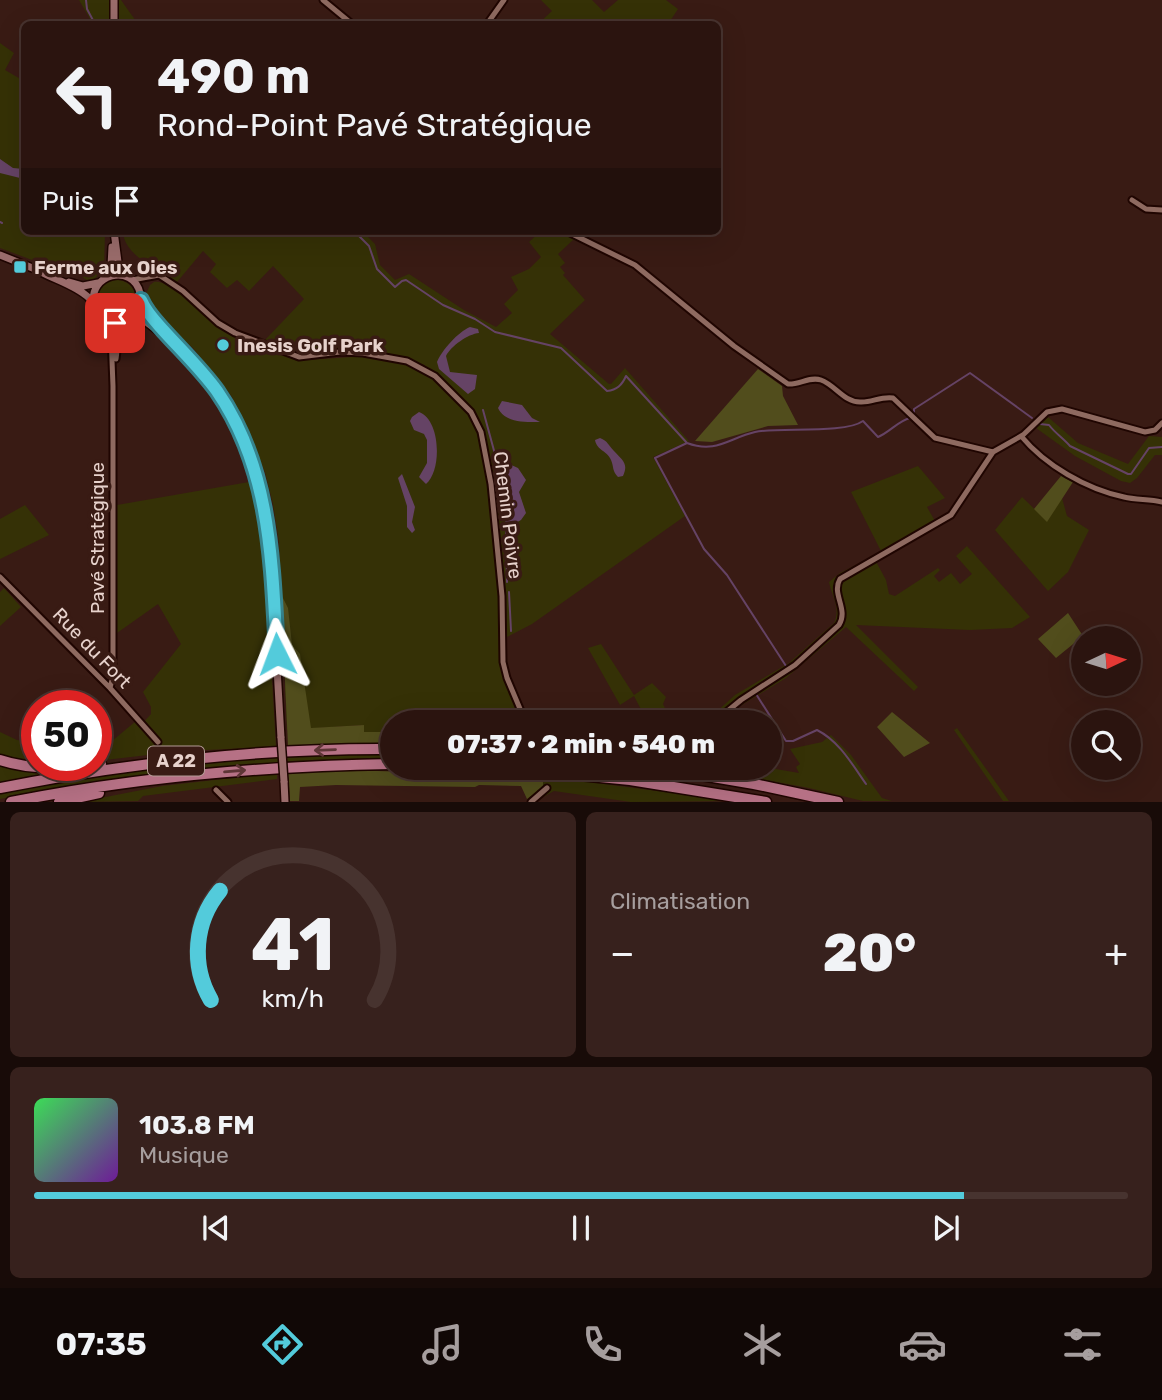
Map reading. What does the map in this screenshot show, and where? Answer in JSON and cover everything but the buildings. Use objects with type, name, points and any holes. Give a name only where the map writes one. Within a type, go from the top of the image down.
[{"type":"highway","name":"A 22","points":[[0,788],[140,765],[258,754],[380,749]]},
{"type":"highway","points":[[0,760],[23,766],[57,768],[200,755],[258,754]]},
{"type":"highway","name":"A 22","points":[[11,802],[156,778],[277,768],[380,764]]},
{"type":"highway","points":[[59,802],[156,778]]},
{"type":"highway","points":[[630,780],[766,802]]},
{"type":"highway","points":[[730,780],[838,802]]},
{"type":"main road","points":[[114,0],[114,21]]},
{"type":"main road","points":[[94,306],[93,294],[99,283],[107,277],[111,265],[114,235]]},
{"type":"main road","points":[[115,235],[118,262],[150,315],[208,380],[235,420],[262,492],[272,561],[285,802]]},
{"type":"main road","points":[[0,255],[77,285],[99,283]]},
{"type":"main road","points":[[41,272],[84,295],[106,320],[115,323],[140,318],[186,355]]},
{"type":"main road","points":[[107,277],[128,278]]},
{"type":"main road","points":[[130,319],[138,309],[140,296]]},
{"type":"street","points":[[323,0],[348,21]]},
{"type":"street","points":[[489,21],[504,0]]},
{"type":"street","points":[[1132,200],[1146,209],[1162,210]]},
{"type":"street","points":[[574,235],[635,265],[734,346],[788,384],[797,384],[812,378],[820,379],[848,399],[859,402],[893,397],[935,438],[993,452]]},
{"type":"street","points":[[128,278],[141,279],[154,274],[161,276]]},
{"type":"street","points":[[140,296],[148,279],[161,276]]},
{"type":"street","name":"Chemin Poivre","points":[[161,276],[218,323],[235,333],[299,357],[340,352],[407,361],[432,373],[471,412],[481,432],[491,484],[503,604],[503,662],[520,710]]},
{"type":"street","name":"Pavé Stratégique","points":[[113,386],[122,326],[130,319]]},
{"type":"street","name":"Pavé Stratégique","points":[[106,320],[112,342],[113,386],[113,676],[110,688]]},
{"type":"street","points":[[728,710],[795,664],[839,625],[843,616],[837,589],[840,579],[951,515],[993,452],[1021,436],[1044,413],[1056,409],[1144,432],[1155,430],[1162,423]]},
{"type":"street","points":[[1021,436],[1045,461],[1087,483],[1123,497],[1162,502]]},
{"type":"street","name":"Rue du Fort","points":[[0,577],[110,688],[158,742]]},
{"type":"street","points":[[531,802],[547,788]]},
{"type":"street","points":[[216,790],[228,802]]},
{"type":"shaded area","points":[[79,0],[121,0],[136,21],[91,21]]},
{"type":"shaded area","points":[[541,0],[592,0],[604,12],[618,0],[666,0],[678,9],[670,21],[541,21],[552,11]]},
{"type":"shaded area","name":"Inesis Golf Park","points":[[0,43],[14,53],[5,70],[21,79],[21,235],[105,235],[104,270],[94,279],[87,280],[77,274],[75,276],[0,248]]},
{"type":"shaded area","points":[[0,159],[13,168],[21,169],[21,178],[0,173]]},
{"type":"shaded area","name":"Inesis Golf Park","points":[[124,235],[366,235],[375,244],[380,265],[395,280],[409,274],[464,310],[496,327],[512,313],[504,304],[518,290],[511,277],[529,269],[541,257],[529,242],[537,235],[585,235],[580,241],[573,240],[558,254],[565,263],[560,267],[565,273],[563,275],[585,300],[550,334],[609,384],[625,368],[689,441],[653,457],[685,516],[532,624],[505,638],[511,683],[523,710],[380,710],[380,732],[363,732],[363,725],[287,730],[279,542],[265,472],[232,397],[193,348],[163,323],[148,306],[146,294],[154,282],[168,285],[231,333],[295,359],[367,356],[423,368],[425,365],[366,349],[295,353],[264,341],[304,299],[273,266],[249,291],[237,280],[227,288],[210,272],[216,264],[203,251],[177,282],[152,267],[129,248]]},
{"type":"shaded area","points":[[117,280],[131,285],[136,299],[131,313],[117,318],[103,313],[98,299],[103,285]]},
{"type":"shaded area","points":[[470,327],[478,329],[479,333],[460,341],[446,356],[450,372],[477,375],[475,389],[468,394],[439,369],[437,362],[451,342]]},
{"type":"shaded area","points":[[758,369],[782,386],[783,396],[798,425],[768,426],[712,442],[695,441]]},
{"type":"shaded area","points":[[502,401],[522,405],[532,418],[540,422],[516,421],[505,417],[498,408]]},
{"type":"shaded area","points":[[419,412],[432,425],[437,446],[435,468],[426,484],[419,477],[427,463],[427,440],[424,434],[414,430],[410,421]]},
{"type":"shaded area","points":[[1048,417],[1078,443],[1128,464],[1149,436],[1162,437],[1162,455],[1155,455],[1130,483],[1121,481],[1075,456],[1036,428]]},
{"type":"shaded area","points":[[600,438],[624,462],[623,476],[616,475],[609,457],[596,444],[595,440]]},
{"type":"shaded area","points":[[496,458],[518,468],[526,480],[519,492],[526,513],[521,520],[506,528],[504,510],[510,494],[500,483]]},
{"type":"shaded area","points":[[918,466],[945,498],[927,507],[935,521],[881,551],[851,492]]},
{"type":"shaded area","points":[[402,474],[415,507],[412,522],[415,530],[412,533],[407,527],[407,506],[398,478]]},
{"type":"shaded area","points":[[1061,476],[1073,482],[1047,522],[1034,509]]},
{"type":"shaded area","points":[[249,482],[259,505],[265,561],[276,747],[183,751],[112,759],[112,741],[136,721],[140,726],[151,714],[151,707],[143,692],[181,644],[158,604],[117,633],[117,505]]},
{"type":"shaded area","points":[[1022,497],[1047,521],[1062,498],[1067,516],[1089,530],[1068,572],[1048,591],[995,530]]},
{"type":"shaded area","points":[[25,505],[49,535],[0,559],[0,519]]},
{"type":"shaded area","points":[[967,546],[1030,617],[1012,628],[970,630],[856,625],[918,687],[914,691],[846,627],[786,678],[735,710],[718,710],[735,695],[789,663],[834,623],[836,607],[829,582],[840,573],[873,556],[886,580],[889,594],[895,596],[938,568],[940,570],[934,576],[939,582],[951,573],[960,584],[972,574],[956,556]]},
{"type":"shaded area","points":[[4,588],[21,607],[0,626],[0,592]]},
{"type":"shaded area","points":[[281,594],[288,608],[292,645],[300,654],[311,728],[364,725],[364,732],[380,732],[380,743],[288,746]]},
{"type":"shaded area","points":[[1068,613],[1076,626],[1071,626],[1071,646],[1056,658],[1038,639]]},
{"type":"shaded area","points":[[601,644],[634,695],[652,683],[666,697],[663,704],[666,710],[641,710],[634,696],[620,705],[588,648]]},
{"type":"shaded area","points":[[892,712],[930,743],[904,757],[877,727]]},
{"type":"shaded area","points":[[957,728],[1009,801],[1003,801],[954,730]]},
{"type":"shaded area","points":[[0,732],[21,741],[21,760],[0,755]]},
{"type":"shaded area","points":[[831,735],[851,755],[882,798],[892,801],[863,801],[767,780],[782,780],[782,770],[799,773],[796,767],[800,764],[790,749],[822,742]]},
{"type":"shaded area","points":[[319,753],[380,753],[380,761],[195,771],[112,781],[112,774],[238,759]]},
{"type":"shaded area","points":[[0,766],[21,770],[21,779],[0,783]]},
{"type":"shaded area","points":[[345,770],[380,771],[380,780],[543,780],[543,787],[527,799],[521,786],[336,785],[300,787],[299,801],[290,801],[288,773]]},
{"type":"shaded area","points":[[277,773],[277,779],[143,796],[138,801],[80,802],[162,786]]},
{"type":"shaded area","points":[[543,780],[574,780],[734,801],[631,802],[554,791],[536,801],[527,799],[542,787]]},
{"type":"shaded area","points":[[70,781],[112,781],[0,799],[0,793]]},
{"type":"waterway","points":[[86,0],[93,21]]},
{"type":"waterway","points":[[358,235],[369,246],[377,269],[395,287],[406,280],[443,305],[475,319],[495,332],[561,348],[607,391],[614,390],[626,376],[687,443],[706,447],[755,432],[842,428],[863,421],[878,437],[910,418]]},
{"type":"waterway","points":[[914,415],[914,409],[970,373],[1032,418]]},
{"type":"waterway","points":[[483,410],[496,458]]},
{"type":"waterway","points":[[1040,424],[1049,425],[1070,446],[1128,474],[1131,474],[1149,448],[1162,447]]},
{"type":"waterway","points":[[687,443],[655,458],[704,549],[727,575],[786,666]]},
{"type":"waterway","points":[[506,528],[507,582]]},
{"type":"waterway","points":[[509,592],[511,631]]},
{"type":"waterway","points":[[756,694],[786,741],[793,741],[817,730],[838,747],[866,784]]},
{"type":"place","name":"Ferme aux Oies","points":[[20,267]]},
{"type":"place","name":"Inesis Golf Park","points":[[223,345]]},
{"type":"route","points":[[115,323],[132,317],[141,300],[150,315],[208,380],[235,420],[250,455],[264,503],[272,561],[277,654]]}]
